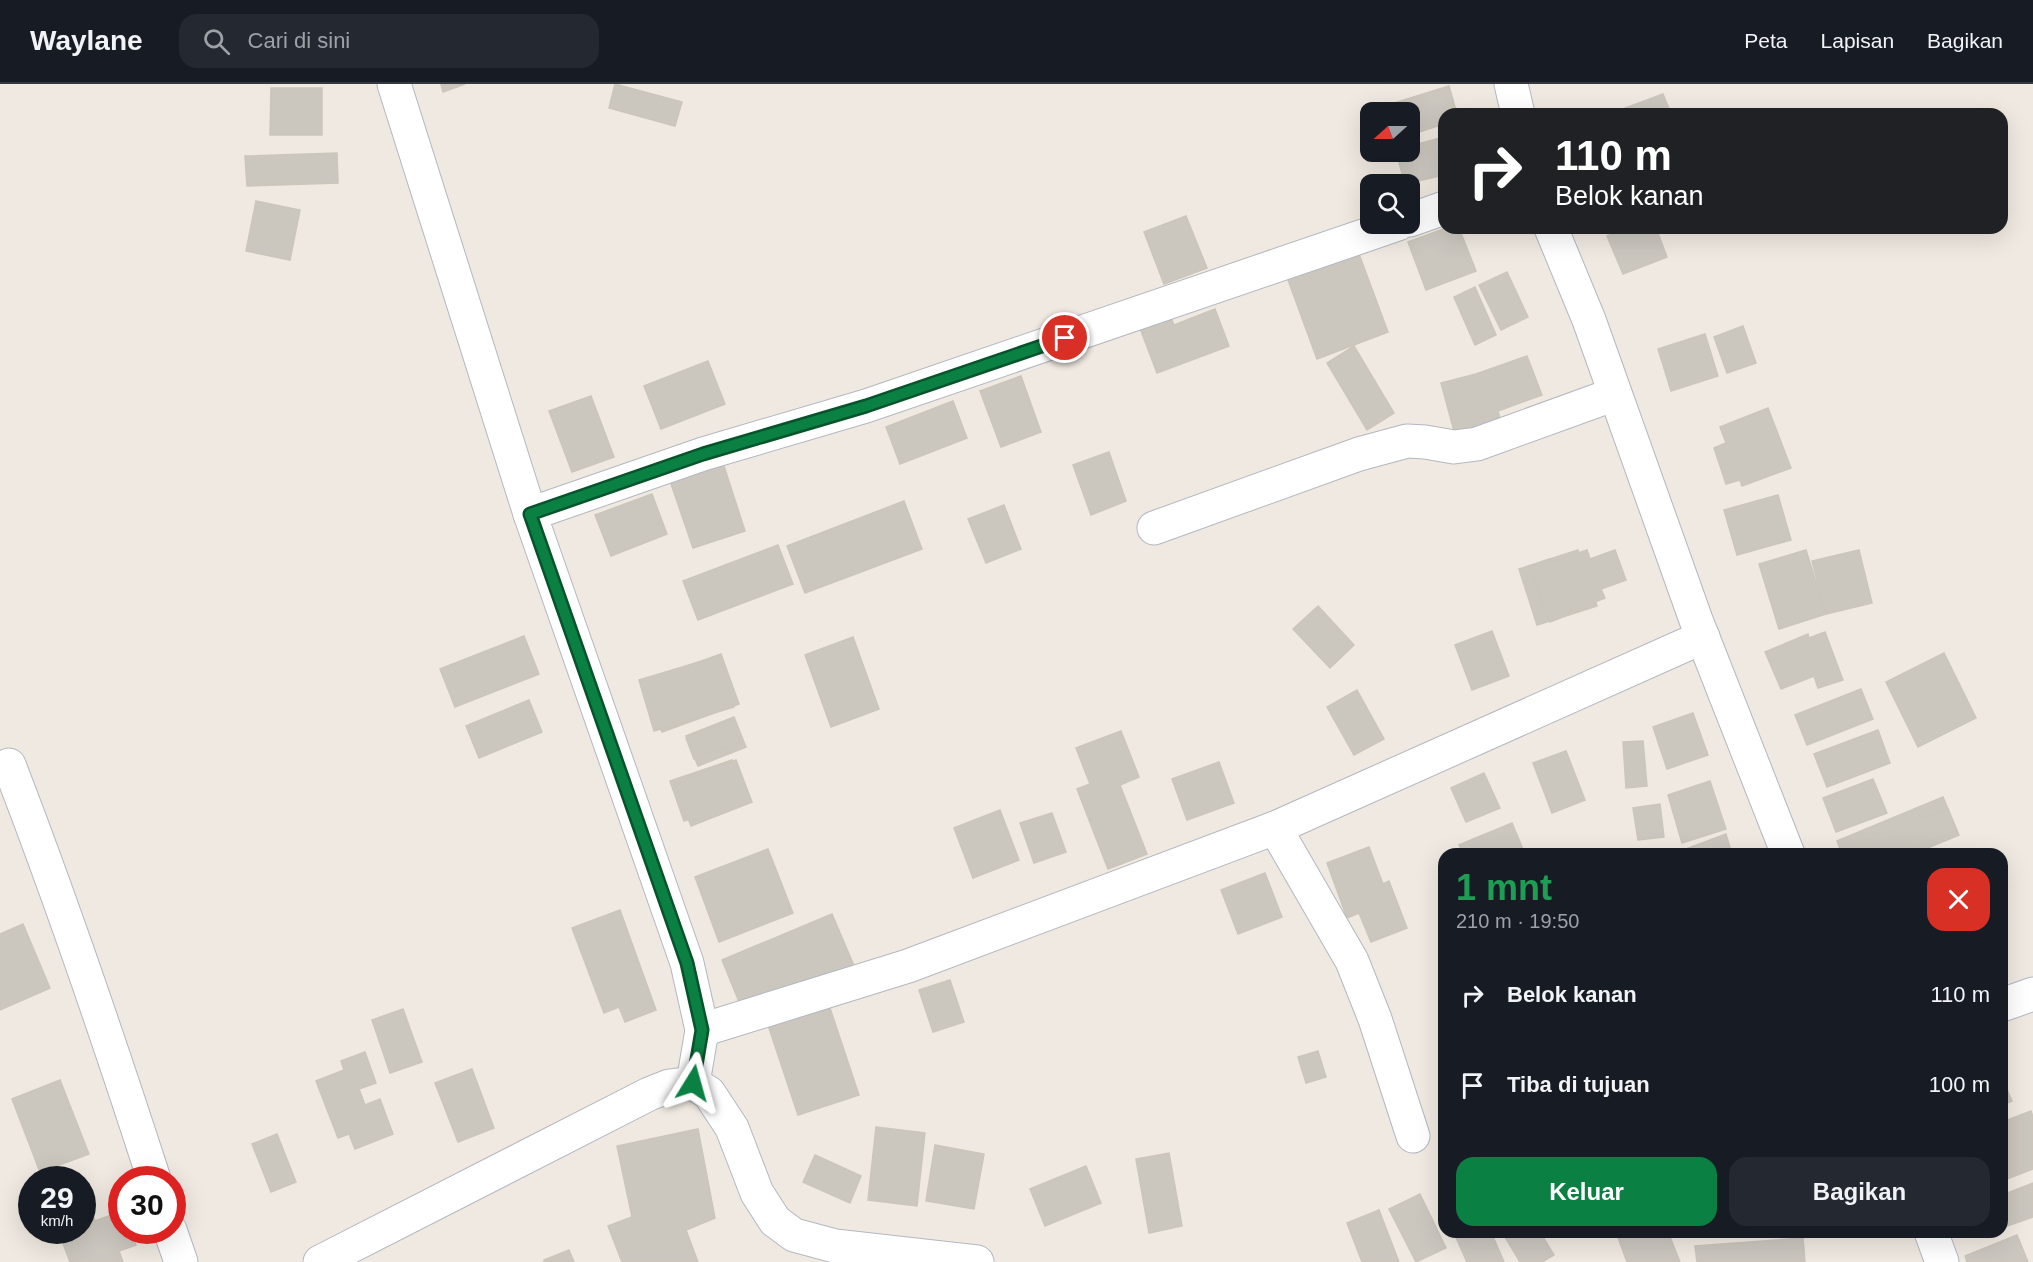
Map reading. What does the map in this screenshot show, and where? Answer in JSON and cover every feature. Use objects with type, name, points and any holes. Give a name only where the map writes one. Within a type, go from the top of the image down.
[{"type":"street","points":[[394,84],[530,514],[687,963],[702,1030],[693,1083]]},
{"type":"street","points":[[1511,84],[1517,108]]},
{"type":"street","points":[[1420,216],[1438,210]]},
{"type":"street","points":[[530,514],[703,454],[866,406],[1369,234]]},
{"type":"street","points":[[1553,234],[1589,320],[1703,637],[1786,848]]},
{"type":"street","points":[[1154,528],[1359,454],[1407,441],[1454,447],[1477,444],[1615,394]]},
{"type":"street","points":[[702,1030],[908,966],[1275,828],[1703,637]]},
{"type":"street","points":[[9,765],[71,931],[150,1166]]},
{"type":"street","points":[[1275,828],[1352,961],[1375,1019],[1413,1136]]},
{"type":"street","points":[[2008,1003],[2033,994]]},
{"type":"street","points":[[320,1262],[649,1094],[669,1086],[693,1083],[709,1093],[732,1128],[757,1193],[775,1221],[794,1235],[835,1246],[977,1262]]},
{"type":"street","points":[[1933,1238],[1942,1262]]},
{"type":"street","points":[[175,1244],[181,1262]]},
{"type":"building","points":[[441,84],[465,84],[443,92]]},
{"type":"building","points":[[615,84],[682,102],[675,126],[609,108]]},
{"type":"building","points":[[1449,86],[1455,108],[1438,108],[1438,126],[1420,132],[1420,102],[1397,102]]},
{"type":"building","points":[[271,88],[322,88],[322,135],[270,135]]},
{"type":"building","points":[[1663,94],[1669,108],[1626,108]]},
{"type":"building","points":[[1438,139],[1438,176],[1420,181],[1420,174],[1402,174],[1399,162],[1420,162],[1420,143]]},
{"type":"building","points":[[337,153],[338,183],[247,186],[245,156]]},
{"type":"building","points":[[256,201],[300,210],[290,260],[246,251]]},
{"type":"building","points":[[1186,216],[1207,268],[1164,284],[1144,232]]},
{"type":"building","points":[[1438,231],[1438,234],[1461,234],[1476,271],[1426,290],[1408,242]]},
{"type":"building","points":[[1612,234],[1658,234],[1667,257],[1623,274],[1607,236]]},
{"type":"building","points":[[1359,254],[1388,332],[1317,359],[1288,280]]},
{"type":"building","points":[[1507,272],[1528,317],[1501,330],[1479,285]]},
{"type":"building","points":[[1475,287],[1496,335],[1475,345],[1454,297]]},
{"type":"building","points":[[1215,309],[1229,346],[1157,373],[1138,323],[1168,311],[1174,325]]},
{"type":"building","points":[[1743,326],[1756,363],[1727,373],[1714,337]]},
{"type":"building","points":[[1705,334],[1718,376],[1671,391],[1658,349]]},
{"type":"building","points":[[1354,346],[1394,413],[1367,430],[1327,363]]},
{"type":"building","points":[[1527,356],[1542,395],[1498,411],[1503,430],[1457,442],[1441,383],[1476,374]]},
{"type":"building","points":[[708,361],[725,404],[661,429],[644,386]]},
{"type":"building","points":[[1021,376],[1041,432],[1001,447],[980,391]]},
{"type":"building","points":[[591,396],[614,457],[572,472],[549,411]]},
{"type":"building","points":[[953,401],[967,438],[900,464],[886,427]]},
{"type":"building","points":[[1768,408],[1791,468],[1742,486],[1740,480],[1726,484],[1714,448],[1726,443],[1720,427]]},
{"type":"building","points":[[1109,452],[1126,501],[1091,515],[1073,465]]},
{"type":"building","points":[[723,463],[745,531],[693,548],[670,481]]},
{"type":"building","points":[[652,494],[667,534],[611,556],[595,515]]},
{"type":"building","points":[[1778,495],[1791,540],[1737,555],[1724,510]]},
{"type":"building","points":[[904,501],[922,549],[805,593],[787,546]]},
{"type":"building","points":[[1004,505],[1021,549],[986,563],[968,519]]},
{"type":"building","points":[[778,545],[793,584],[698,620],[683,581]]},
{"type":"building","points":[[1578,550],[1597,606],[1537,625],[1519,569]]},
{"type":"building","points":[[1587,550],[1590,559],[1615,550],[1626,580],[1601,589],[1605,598],[1550,622],[1529,567],[1549,559],[1550,563]]},
{"type":"building","points":[[1806,550],[1826,614],[1779,629],[1759,564]]},
{"type":"building","points":[[1859,550],[1872,603],[1826,614],[1812,561]]},
{"type":"building","points":[[1318,606],[1354,645],[1330,668],[1293,629]]},
{"type":"building","points":[[1492,631],[1509,676],[1472,690],[1455,645]]},
{"type":"building","points":[[1825,632],[1843,680],[1818,688],[1814,676],[1781,689],[1765,652],[1808,634],[1809,638]]},
{"type":"building","points":[[524,636],[539,674],[455,707],[440,669]]},
{"type":"building","points":[[853,637],[879,709],[831,727],[805,655]]},
{"type":"building","points":[[1944,653],[1976,718],[1918,747],[1886,682]]},
{"type":"building","points":[[721,654],[739,704],[662,732],[643,682]]},
{"type":"building","points":[[719,656],[734,707],[654,731],[639,680]]},
{"type":"building","points":[[1861,689],[1873,719],[1807,745],[1795,715]]},
{"type":"building","points":[[1357,690],[1384,739],[1354,755],[1327,707]]},
{"type":"building","points":[[529,700],[542,732],[479,758],[466,726]]},
{"type":"building","points":[[1693,713],[1708,755],[1667,769],[1653,727]]},
{"type":"building","points":[[734,717],[746,747],[698,766],[686,736]]},
{"type":"building","points":[[732,720],[741,742],[694,759],[686,738]]},
{"type":"building","points":[[1878,730],[1890,763],[1827,787],[1814,754]]},
{"type":"building","points":[[1121,731],[1139,777],[1120,785],[1147,854],[1108,869],[1077,789],[1090,784],[1076,748]]},
{"type":"building","points":[[1643,741],[1647,786],[1626,788],[1623,742]]},
{"type":"building","points":[[1566,751],[1585,800],[1552,813],[1533,763]]},
{"type":"building","points":[[732,760],[745,799],[684,821],[670,781]]},
{"type":"building","points":[[736,760],[752,802],[691,826],[675,784]]},
{"type":"building","points":[[1219,762],[1234,803],[1187,820],[1172,779]]},
{"type":"building","points":[[1484,773],[1500,808],[1466,822],[1451,788]]},
{"type":"building","points":[[1873,779],[1887,813],[1836,832],[1823,798]]},
{"type":"building","points":[[1710,781],[1726,829],[1682,843],[1668,795]]},
{"type":"building","points":[[1943,797],[1959,835],[1928,848],[1840,848],[1837,841]]},
{"type":"building","points":[[1660,804],[1664,837],[1638,840],[1633,808]]},
{"type":"building","points":[[1948,809],[1956,831],[1912,848],[1868,848],[1865,840]]},
{"type":"building","points":[[1000,810],[1019,860],[973,878],[954,828]]},
{"type":"building","points":[[1052,813],[1066,852],[1034,863],[1020,823]]},
{"type":"building","points":[[1512,823],[1522,848],[1460,848],[1459,845]]},
{"type":"building","points":[[1726,834],[1730,848],[1689,848]]},
{"type":"building","points":[[1369,847],[1383,884],[1389,881],[1407,928],[1371,942],[1359,913],[1347,918],[1327,863]]},
{"type":"building","points":[[768,849],[793,913],[719,942],[695,877]]},
{"type":"building","points":[[1265,873],[1282,917],[1238,934],[1221,890]]},
{"type":"building","points":[[620,910],[656,1010],[625,1022],[619,1007],[604,1013],[572,928]]},
{"type":"building","points":[[832,914],[855,968],[744,1014],[722,960]]},
{"type":"building","points":[[23,924],[50,988],[0,1010],[0,934]]},
{"type":"building","points":[[950,980],[964,1022],[933,1032],[919,990]]},
{"type":"building","points":[[827,999],[859,1095],[798,1115],[766,1019]]},
{"type":"building","points":[[403,1009],[422,1062],[390,1073],[372,1020]]},
{"type":"building","points":[[1318,1051],[1326,1077],[1306,1083],[1298,1057]]},
{"type":"building","points":[[365,1052],[376,1083],[359,1089],[365,1105],[380,1099],[393,1134],[355,1149],[349,1134],[338,1138],[316,1081],[344,1070],[341,1061]]},
{"type":"building","points":[[472,1069],[494,1128],[458,1142],[435,1083]]},
{"type":"building","points":[[60,1080],[89,1154],[56,1166],[38,1166],[12,1099]]},
{"type":"building","points":[[2031,1111],[2033,1117],[2033,1169],[2008,1179],[2008,1120]]},
{"type":"building","points":[[876,1127],[925,1133],[917,1206],[868,1200]]},
{"type":"building","points":[[698,1129],[715,1218],[686,1230],[698,1262],[622,1262],[608,1226],[632,1217],[617,1146]]},
{"type":"building","points":[[277,1134],[296,1182],[271,1192],[252,1144]]},
{"type":"building","points":[[935,1145],[984,1154],[974,1209],[926,1201]]},
{"type":"building","points":[[1169,1153],[1182,1226],[1149,1233],[1136,1159]]},
{"type":"building","points":[[815,1155],[861,1176],[850,1203],[803,1182]]},
{"type":"building","points":[[1086,1166],[1101,1203],[1045,1226],[1030,1189]]},
{"type":"building","points":[[2033,1183],[2033,1217],[2008,1226],[2008,1193]]},
{"type":"building","points":[[1420,1194],[1438,1231],[1438,1238],[1441,1238],[1446,1248],[1416,1262],[1389,1209]]},
{"type":"building","points":[[1379,1210],[1399,1262],[1362,1262],[1347,1223]]},
{"type":"building","points":[[108,1216],[108,1244],[136,1245],[119,1251],[123,1262],[70,1262],[63,1244],[96,1244],[96,1221]]},
{"type":"building","points":[[2017,1235],[2028,1262],[1967,1262],[1965,1256]]},
{"type":"building","points":[[1456,1238],[1494,1238],[1504,1262],[1467,1262]]},
{"type":"building","points":[[1506,1238],[1544,1238],[1554,1255],[1542,1262],[1520,1262]]},
{"type":"building","points":[[1618,1238],[1670,1238],[1680,1262],[1627,1262]]},
{"type":"building","points":[[1803,1238],[1805,1262],[1697,1262],[1695,1246]]},
{"type":"building","points":[[569,1250],[574,1262],[544,1262],[544,1260]]},
{"type":"route","points":[[693,1083],[702,1030],[687,963],[530,514],[703,454],[866,406],[1065,338]]}]
